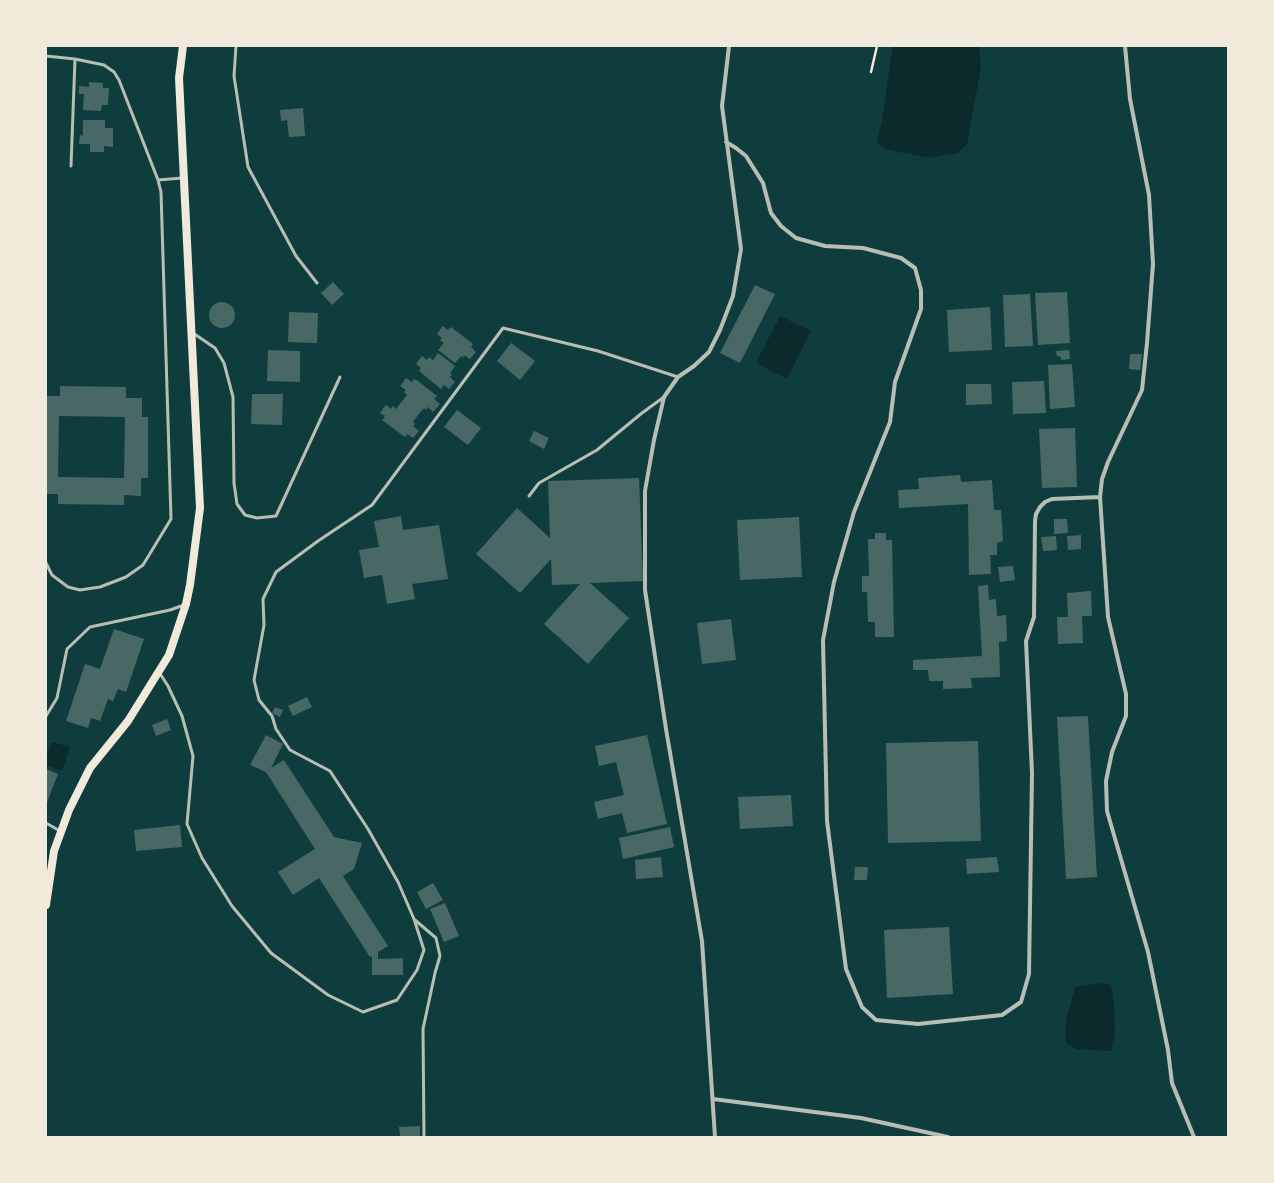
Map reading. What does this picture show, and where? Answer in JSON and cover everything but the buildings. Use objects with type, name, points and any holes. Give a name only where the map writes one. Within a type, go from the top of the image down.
[{"type":"main road","points":[[46,905],[54,851],[69,810],[90,768],[128,721],[169,654],[186,604],[190,585],[200,508],[179,78],[183,46]]},
{"type":"street","points":[[715,1137],[702,940],[666,729],[645,590],[645,491],[654,440],[664,397],[678,377],[694,366],[709,352],[720,330],[733,296],[741,249],[722,106],[729,46]]},
{"type":"street","points":[[1125,46],[1130,99],[1149,195],[1153,264],[1142,390],[1108,462],[1102,478],[1100,497],[1108,617],[1126,694],[1126,716],[1112,752],[1106,780],[1107,811],[1148,952],[1168,1050],[1172,1083],[1194,1137]]},
{"type":"street","points":[[726,142],[746,156],[763,183],[771,213],[781,226],[796,238],[825,246],[863,248],[901,258],[915,268],[921,290],[921,309],[895,382],[890,422],[854,512],[834,582],[823,640],[827,821],[846,969],[862,1007],[876,1020],[918,1024],[1002,1015],[1021,1002],[1029,974],[1032,774],[1026,641],[1034,617],[1036,514],[1045,502],[1052,499],[1100,497]]},
{"type":"street","points":[[713,1099],[860,1118],[948,1137]]},
{"type":"lane","points":[[236,46],[234,76],[248,167],[296,256],[317,283]]},
{"type":"lane","points":[[46,56],[75,59],[104,65],[114,72],[119,80],[158,180],[161,192],[171,519],[143,565],[126,577],[100,587],[80,590],[68,587],[52,575],[46,563]]},
{"type":"lane","points":[[71,166],[75,59]]},
{"type":"lane","points":[[158,180],[184,177]]},
{"type":"lane","points":[[158,672],[168,686],[182,716],[193,756],[187,824],[202,858],[232,906],[271,953],[328,995],[363,1012],[397,1000],[417,970],[424,950],[414,919],[398,882],[372,836],[330,771],[290,750],[276,729],[272,716],[259,700],[254,680],[264,625],[263,599],[276,572],[318,541],[372,505],[503,328],[598,351],[678,377]]},
{"type":"lane","points":[[191,332],[215,348],[224,363],[233,397],[234,483],[237,504],[245,515],[257,518],[276,516],[340,377]]},
{"type":"lane","points":[[529,496],[539,483],[597,450],[664,397]]},
{"type":"lane","points":[[46,716],[56,698],[67,649],[90,628],[170,610],[186,604]]},
{"type":"lane","points":[[46,823],[61,831]]},
{"type":"lane","points":[[414,919],[436,938],[440,956],[423,1029],[424,1137]]},
{"type":"path","points":[[871,72],[878,46]]},
{"type":"water","points":[[893,46],[979,46],[981,67],[967,144],[958,153],[931,158],[888,150],[877,143]]},
{"type":"water","points":[[780,316],[811,331],[787,379],[756,363]]},
{"type":"water","points":[[52,742],[70,747],[62,771],[46,765],[46,758]]},
{"type":"water","points":[[1102,983],[1111,985],[1114,1004],[1115,1033],[1111,1051],[1076,1049],[1066,1043],[1065,1032],[1075,987]]}]
